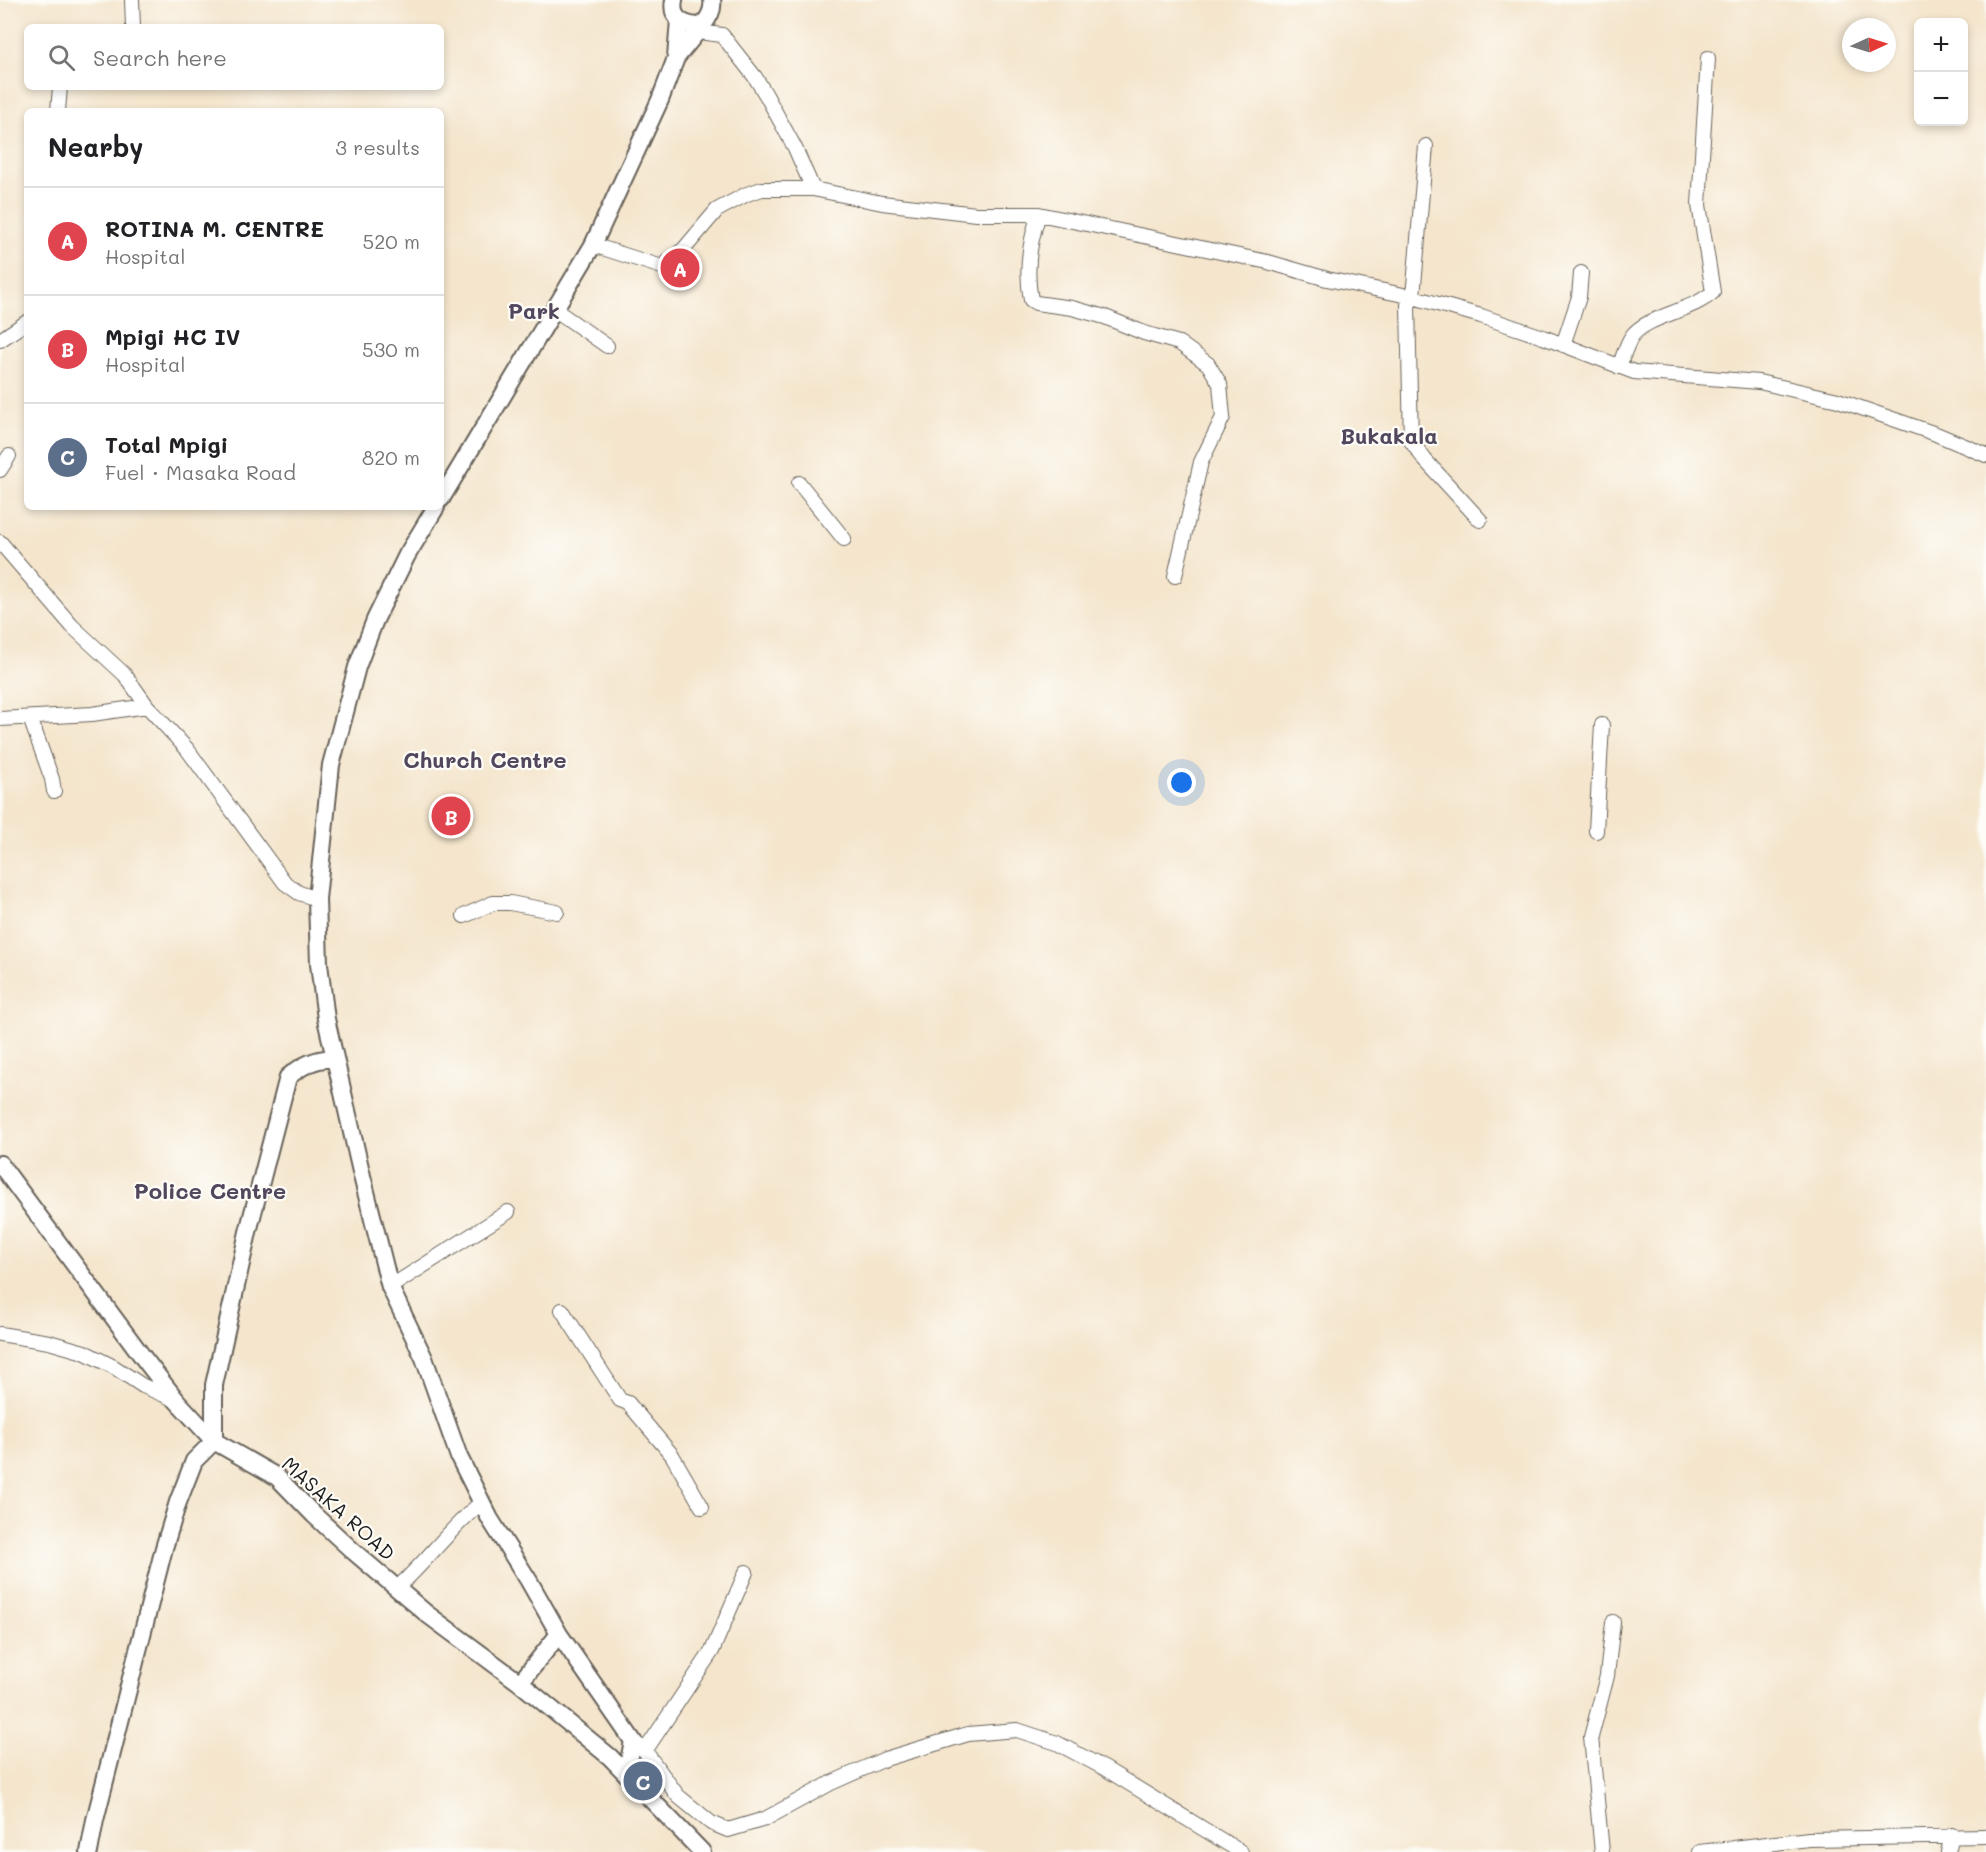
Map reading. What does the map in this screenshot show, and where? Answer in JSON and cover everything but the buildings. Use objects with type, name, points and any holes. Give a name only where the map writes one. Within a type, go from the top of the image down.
[{"type":"main road","points":[[444,494],[593,245],[660,100],[676,58],[709,17],[715,3]]},
{"type":"main road","points":[[675,11],[690,26],[700,29]]},
{"type":"main road","points":[[675,11],[676,58]]},
{"type":"main road","points":[[434,510],[407,555],[375,620],[357,667],[331,765],[317,898],[319,964],[326,1019],[390,1287],[424,1358],[459,1457],[490,1520],[559,1634],[639,1746],[628,1766],[644,1791],[702,1852]]},
{"type":"main road","points":[[89,1852],[95,1820],[164,1548],[194,1461],[214,1441],[214,1384],[248,1232],[288,1077],[310,1063],[325,1058],[335,1059]]},
{"type":"main road","name":"MASAKA ROAD","points":[[0,1164],[91,1289],[177,1401],[214,1441],[277,1477],[345,1544],[427,1614],[520,1683],[610,1757],[644,1791]]},
{"type":"main road","points":[[520,1683],[559,1634]]},
{"type":"street","points":[[132,0],[134,24]]},
{"type":"street","points":[[662,0],[675,11]]},
{"type":"street","points":[[700,29],[722,35],[755,77],[795,148],[813,189]]},
{"type":"street","points":[[1620,367],[1632,335],[1648,324],[1705,299],[1713,292],[1699,205],[1708,58]]},
{"type":"street","points":[[58,108],[60,90]]},
{"type":"street","points":[[1426,146],[1413,297],[1408,305],[1411,441],[1425,460],[1480,520]]},
{"type":"street","points":[[593,245],[662,267],[684,249],[717,210],[747,194],[762,189],[813,189],[882,202],[976,214],[1039,214],[1268,262],[1327,279],[1413,297],[1480,316],[1634,372],[1759,382],[1838,400],[1936,434],[1986,455]]},
{"type":"street","points":[[1039,214],[1028,254],[1027,280],[1031,300],[1036,303],[1072,308],[1105,317],[1144,333],[1179,343],[1208,364],[1220,384],[1223,417],[1201,462],[1175,576]]},
{"type":"street","points":[[1563,345],[1580,297],[1581,273]]},
{"type":"street","points":[[554,309],[607,346]]},
{"type":"street","points":[[0,340],[24,324]]},
{"type":"street","points":[[0,470],[9,456]]},
{"type":"street","points":[[799,483],[844,538]]},
{"type":"street","points":[[0,542],[72,626],[124,675],[147,706],[187,749],[285,883],[299,893],[317,898]]},
{"type":"street","points":[[0,719],[92,714],[147,706]]},
{"type":"street","points":[[30,718],[52,778],[54,791]]},
{"type":"street","points":[[1596,831],[1602,725]]},
{"type":"street","points":[[464,916],[493,903],[510,903],[557,912]]},
{"type":"street","points":[[390,1287],[508,1212]]},
{"type":"street","points":[[562,1310],[620,1400],[628,1403],[672,1455],[702,1507]]},
{"type":"street","points":[[0,1334],[49,1342],[84,1352],[143,1386],[177,1401]]},
{"type":"street","points":[[397,1587],[418,1569],[466,1514],[482,1502]]},
{"type":"street","points":[[746,1572],[712,1652],[639,1746],[678,1796],[711,1823],[728,1830],[765,1819],[831,1783],[885,1759],[968,1734],[1017,1730],[1047,1739],[1104,1768],[1241,1852]]},
{"type":"street","points":[[1602,1852],[1591,1737],[1607,1676],[1613,1623]]},
{"type":"street","points":[[1948,1852],[1952,1835]]},
{"type":"street","points":[[1700,1852],[1809,1839],[1986,1836]]},
{"type":"place","name":"ROTINA M. CENTRE","points":[[680,268]]},
{"type":"place","name":"Mpigi HC IV","points":[[451,816]]},
{"type":"place","name":"Total Mpigi","points":[[643,1781]]},
{"type":"district","name":"Park","points":[[534,310]]},
{"type":"district","name":"Bukakala","points":[[1389,435]]},
{"type":"district","name":"Church Centre","points":[[485,759]]},
{"type":"district","name":"Police Centre","points":[[210,1190]]}]
